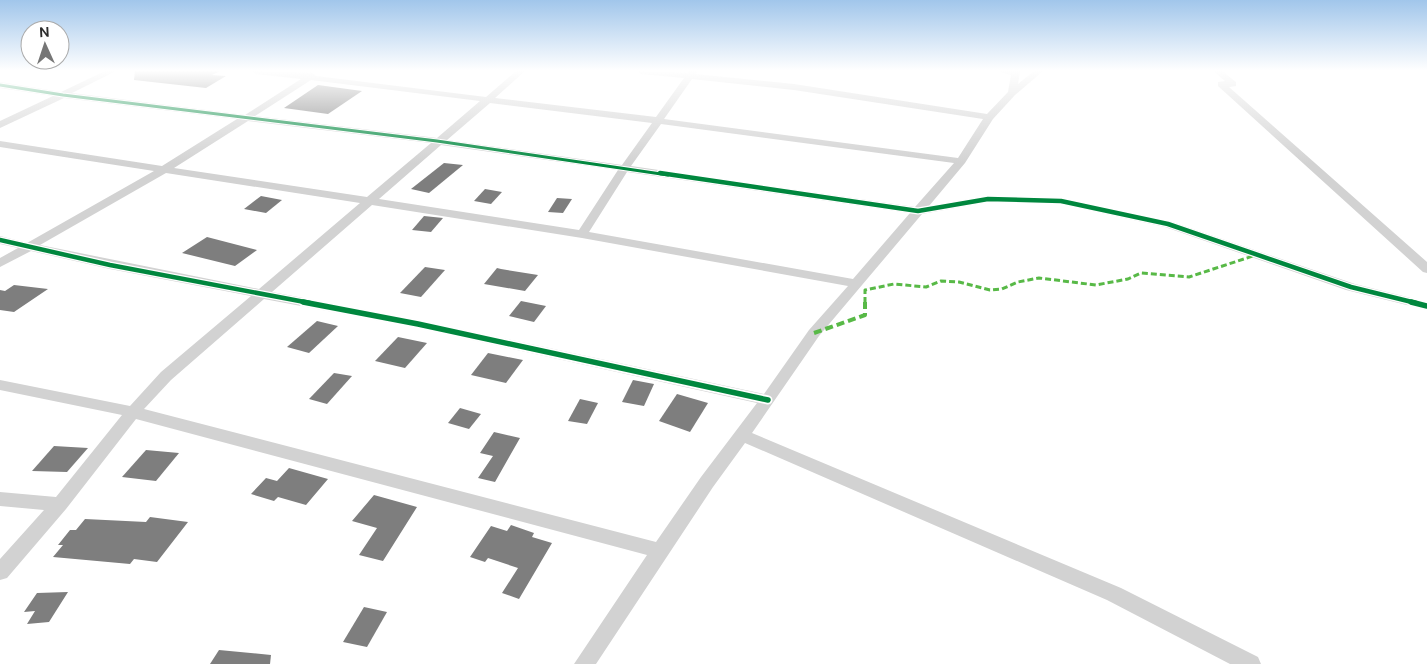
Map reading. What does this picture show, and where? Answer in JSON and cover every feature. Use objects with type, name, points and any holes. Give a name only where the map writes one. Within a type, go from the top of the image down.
[{"type":"street","points":[[0,125],[48,102]]},
{"type":"street","points":[[119,102],[437,142],[918,212],[988,199],[1061,201],[1168,224],[1351,286],[1427,306]]},
{"type":"street","points":[[0,263],[163,170],[271,102]]},
{"type":"street","points":[[0,572],[60,504],[133,412],[166,376],[485,102]]},
{"type":"street","points":[[503,102],[961,161]]},
{"type":"street","points":[[582,234],[624,169],[672,102]]},
{"type":"street","points":[[891,102],[989,117]]},
{"type":"street","points":[[584,664],[707,482],[768,400],[814,333],[961,161],[989,117],[1003,102]]},
{"type":"street","points":[[1240,102],[1427,269]]},
{"type":"street","points":[[0,144],[367,203],[582,234],[855,283]]},
{"type":"street","points":[[0,240],[110,265],[418,324],[768,400]]},
{"type":"street","points":[[0,385],[133,412],[661,552]]},
{"type":"street","points":[[742,434],[1114,594],[1251,664]]},
{"type":"street","points":[[0,499],[60,504]]},
{"type":"building","points":[[293,102],[346,102],[328,114],[284,108]]},
{"type":"building","points":[[444,163],[463,165],[429,193],[411,189]]},
{"type":"building","points":[[485,189],[502,192],[491,204],[474,201]]},
{"type":"building","points":[[261,196],[282,200],[266,213],[244,209]]},
{"type":"building","points":[[557,198],[572,199],[563,213],[548,212]]},
{"type":"building","points":[[424,216],[443,218],[431,232],[412,230]]},
{"type":"building","points":[[207,237],[257,250],[235,266],[182,253]]},
{"type":"building","points":[[425,267],[445,270],[421,297],[400,293]]},
{"type":"building","points":[[497,268],[538,275],[525,291],[484,284]]},
{"type":"building","points":[[14,285],[48,289],[14,312],[0,310],[0,290],[5,291]]},
{"type":"building","points":[[521,301],[546,306],[534,322],[509,316]]},
{"type":"building","points":[[317,321],[338,326],[309,353],[287,347]]},
{"type":"building","points":[[398,337],[427,343],[405,368],[375,361]]},
{"type":"building","points":[[488,353],[523,360],[506,383],[471,375]]},
{"type":"building","points":[[334,373],[352,376],[327,404],[309,399]]},
{"type":"building","points":[[633,380],[654,384],[644,406],[622,402]]},
{"type":"building","points":[[677,394],[708,403],[690,432],[659,421]]},
{"type":"building","points":[[580,399],[598,403],[587,424],[568,421]]},
{"type":"building","points":[[460,408],[481,414],[469,429],[448,423]]},
{"type":"building","points":[[494,432],[520,438],[495,482],[478,478],[493,456],[480,453]]},
{"type":"building","points":[[54,446],[88,448],[67,472],[32,471]]},
{"type":"building","points":[[146,450],[179,453],[156,481],[122,477]]},
{"type":"building","points":[[289,468],[328,479],[306,505],[278,497],[274,501],[251,494],[266,478],[277,481]]},
{"type":"building","points":[[374,495],[417,507],[383,561],[359,555],[377,528],[352,521]]},
{"type":"building","points":[[150,517],[188,522],[157,562],[134,559],[130,564],[53,557],[63,545],[58,545],[70,530],[76,530],[85,519],[146,522]]},
{"type":"building","points":[[511,525],[534,533],[532,537],[552,543],[519,599],[502,593],[518,568],[488,558],[485,562],[470,557],[491,526],[507,531]]},
{"type":"building","points":[[68,592],[49,622],[27,624],[35,611],[24,612],[37,593]]},
{"type":"building","points":[[364,607],[387,612],[367,647],[343,642]]},
{"type":"building","points":[[219,650],[271,655],[270,664],[210,664]]},
{"type":"marked path","points":[[814,333],[865,315],[865,290],[894,284],[926,287],[941,281],[959,282],[990,290],[1002,289],[1018,282],[1039,278],[1096,285],[1128,279],[1141,273],[1189,277],[1256,255]]},
{"type":"cycle path","points":[[120,102],[437,141],[918,211],[988,199],[1061,201],[1168,224],[1351,287],[1427,306]]},
{"type":"cycle path","points":[[0,240],[110,265],[418,324],[768,400]]}]
